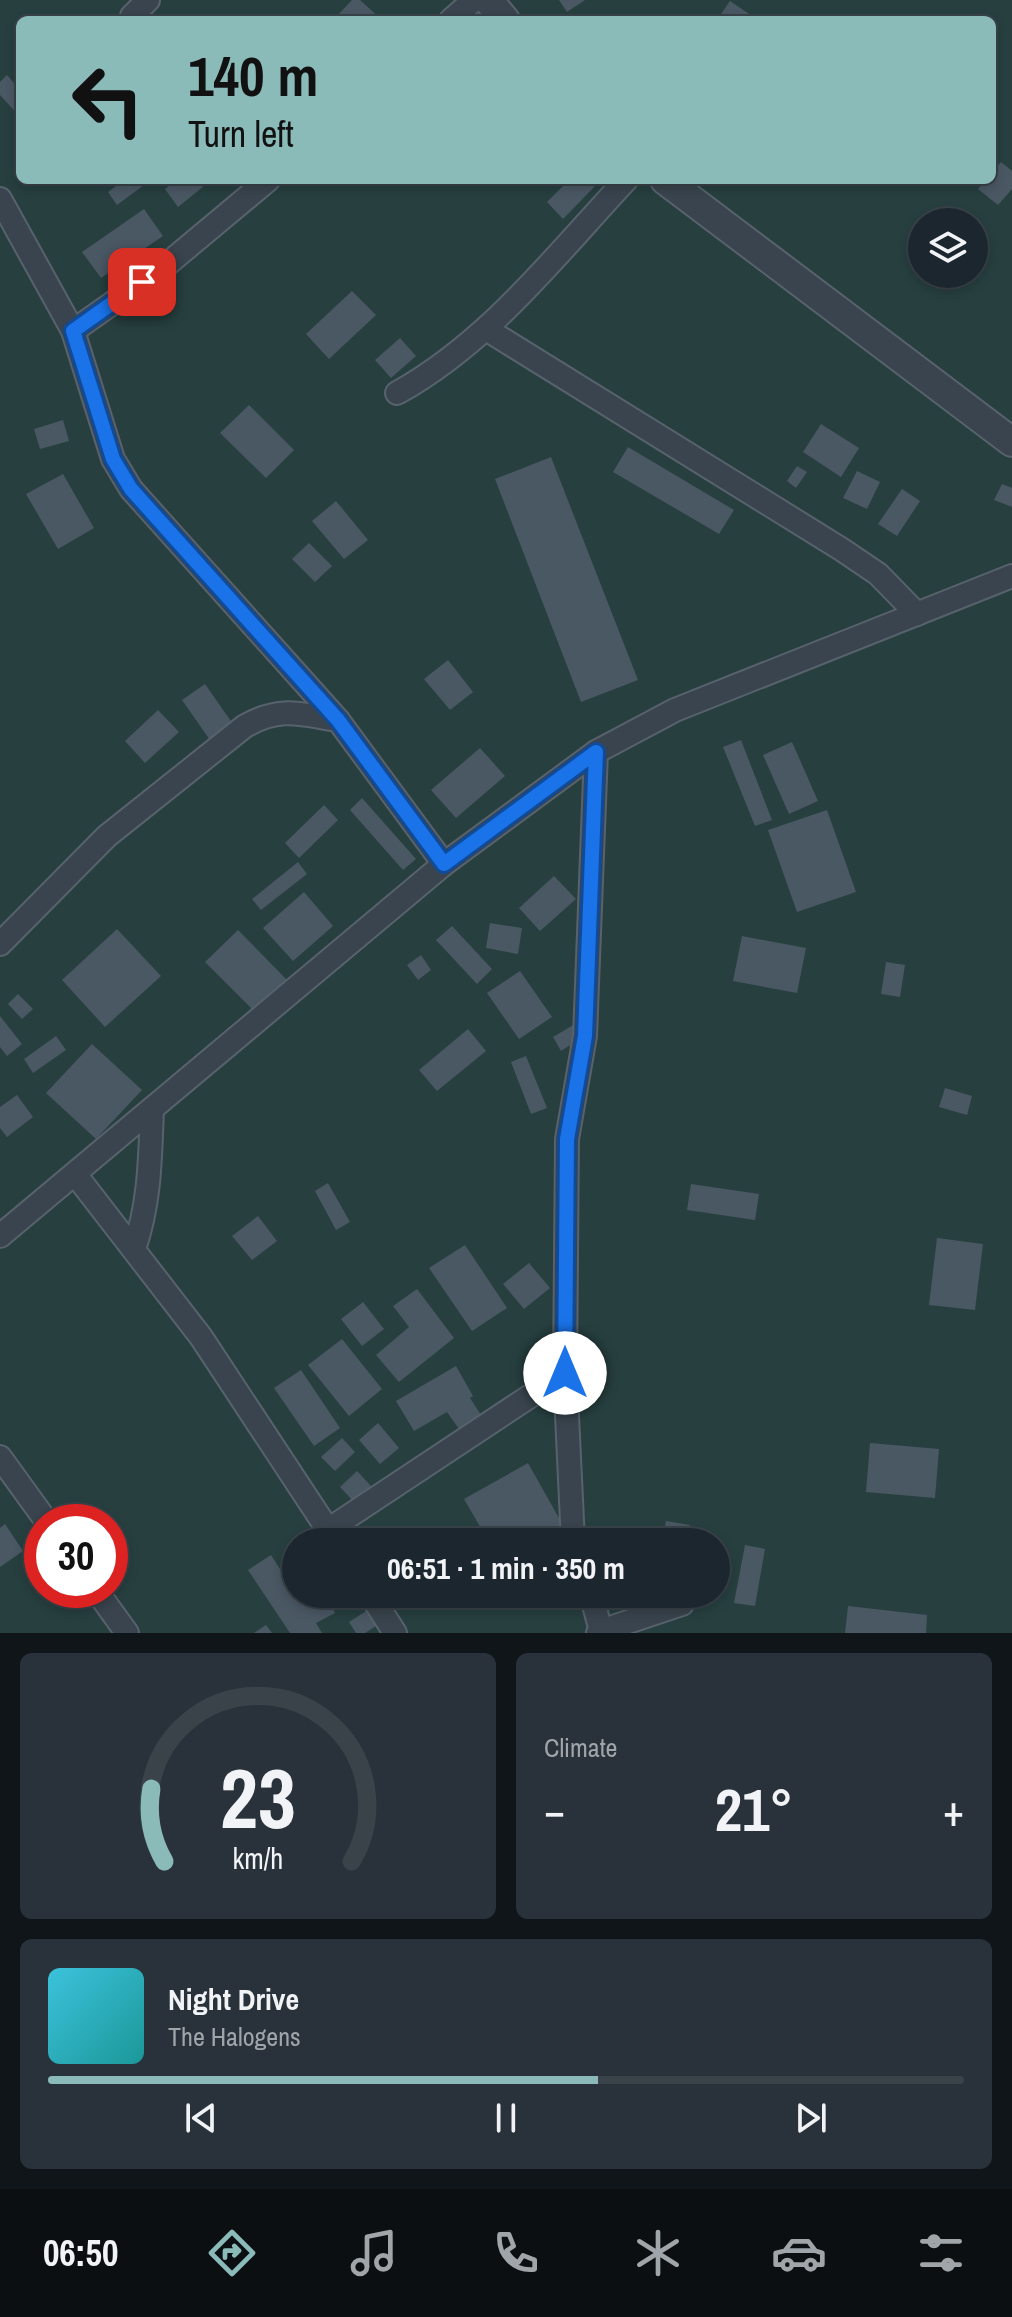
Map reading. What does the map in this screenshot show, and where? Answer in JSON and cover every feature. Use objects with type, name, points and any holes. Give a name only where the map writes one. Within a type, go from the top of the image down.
[{"type":"street","points":[[456,16],[474,0]]},
{"type":"street","points":[[488,0],[502,16]]},
{"type":"street","points":[[73,331],[165,266],[263,184]]},
{"type":"street","points":[[397,393],[431,374],[486,329],[622,184]]},
{"type":"street","points":[[670,184],[1012,442]]},
{"type":"street","points":[[0,199],[73,331],[113,459],[131,489],[338,720],[444,864]]},
{"type":"street","points":[[486,329],[841,549],[878,574],[917,614]]},
{"type":"street","points":[[0,1236],[444,864],[596,752],[675,710],[1012,576]]},
{"type":"street","points":[[0,944],[107,836],[245,726],[266,714],[281,712],[338,720]]},
{"type":"street","points":[[572,1528],[565,1373],[567,1139],[585,1036],[596,752]]},
{"type":"street","points":[[134,1249],[144,1218],[150,1179],[152,1110]]},
{"type":"street","points":[[75,1174],[201,1337],[327,1528]]},
{"type":"street","points":[[343,1528],[565,1373]]},
{"type":"street","points":[[0,1457],[34,1504]]},
{"type":"street","points":[[109,1608],[127,1633]]},
{"type":"street","points":[[379,1608],[395,1633]]},
{"type":"street","points":[[594,1608],[600,1632],[670,1608]]},
{"type":"green space","points":[[0,0],[1012,0],[1012,1633],[0,1633]]},
{"type":"building","points":[[352,0],[360,0],[378,16],[337,16]]},
{"type":"building","points":[[559,0],[585,0],[567,12]]},
{"type":"building","points":[[730,1],[752,16],[720,16]]},
{"type":"building","points":[[7,75],[16,85],[16,113],[0,95],[0,82]]},
{"type":"building","points":[[1001,162],[1012,171],[1012,189],[998,205],[978,189],[982,184],[996,184],[996,168]]},
{"type":"building","points":[[119,184],[144,185],[117,205],[108,192]]},
{"type":"building","points":[[171,184],[204,186],[178,207],[165,189]]},
{"type":"building","points":[[565,184],[597,184],[563,219],[547,202]]},
{"type":"building","points":[[144,209],[163,236],[101,278],[82,252]]},
{"type":"building","points":[[352,291],[376,315],[329,359],[306,334]]},
{"type":"building","points":[[400,338],[416,356],[391,378],[375,360]]},
{"type":"building","points":[[249,405],[294,450],[266,478],[220,433]]},
{"type":"building","points":[[63,420],[69,441],[40,449],[34,429]]},
{"type":"building","points":[[821,424],[859,448],[841,477],[803,452]]},
{"type":"building","points":[[628,447],[734,510],[719,534],[613,472]]},
{"type":"building","points":[[551,457],[638,680],[581,702],[495,479]]},
{"type":"building","points":[[797,466],[807,472],[796,488],[787,481]]},
{"type":"building","points":[[857,471],[880,482],[867,509],[843,498]]},
{"type":"building","points":[[63,474],[94,528],[58,549],[26,494]]},
{"type":"building","points":[[1002,484],[1012,488],[1012,507],[994,500]]},
{"type":"building","points":[[902,489],[920,501],[897,536],[878,524]]},
{"type":"building","points":[[336,501],[368,540],[344,559],[312,521]]},
{"type":"building","points":[[309,543],[332,566],[315,582],[292,559]]},
{"type":"building","points":[[448,660],[473,692],[450,710],[424,679]]},
{"type":"building","points":[[205,684],[242,737],[219,753],[182,700]]},
{"type":"building","points":[[158,710],[179,732],[145,763],[125,741]]},
{"type":"building","points":[[741,740],[772,820],[755,826],[723,747]]},
{"type":"building","points":[[792,742],[818,801],[789,814],[763,755]]},
{"type":"building","points":[[480,748],[505,776],[456,818],[431,790]]},
{"type":"building","points":[[362,798],[416,859],[403,870],[350,810]]},
{"type":"building","points":[[324,805],[338,820],[299,858],[285,843]]},
{"type":"building","points":[[827,810],[856,892],[797,912],[768,830]]},
{"type":"building","points":[[298,862],[307,874],[261,910],[252,899]]},
{"type":"building","points":[[554,876],[576,899],[540,931],[519,908]]},
{"type":"building","points":[[304,892],[333,926],[293,961],[263,928]]},
{"type":"building","points":[[490,923],[522,928],[518,954],[486,948]]},
{"type":"building","points":[[452,926],[492,969],[477,984],[436,940]]},
{"type":"building","points":[[117,929],[161,976],[105,1027],[62,980]]},
{"type":"building","points":[[238,930],[287,980],[254,1011],[205,962]]},
{"type":"building","points":[[742,936],[806,948],[797,993],[733,981]]},
{"type":"building","points":[[421,955],[431,970],[418,980],[407,965]]},
{"type":"building","points":[[886,962],[905,965],[900,997],[881,994]]},
{"type":"building","points":[[520,971],[552,1017],[519,1039],[487,993]]},
{"type":"building","points":[[18,994],[33,1009],[22,1019],[8,1004]]},
{"type":"building","points":[[0,1016],[22,1044],[7,1056],[0,1047]]},
{"type":"building","points":[[575,1024],[583,1037],[561,1051],[553,1037]]},
{"type":"building","points":[[468,1029],[486,1051],[437,1091],[419,1070]]},
{"type":"building","points":[[56,1036],[66,1050],[33,1073],[24,1059]]},
{"type":"building","points":[[92,1044],[142,1090],[96,1139],[46,1093]]},
{"type":"building","points":[[526,1056],[547,1108],[531,1114],[511,1062]]},
{"type":"building","points":[[945,1088],[972,1096],[967,1115],[939,1107]]},
{"type":"building","points":[[17,1095],[33,1117],[7,1137],[0,1128],[0,1107]]},
{"type":"building","points":[[328,1183],[350,1222],[336,1230],[315,1191]]},
{"type":"building","points":[[691,1184],[759,1194],[755,1220],[687,1210]]},
{"type":"building","points":[[258,1216],[277,1241],[252,1260],[232,1236]]},
{"type":"building","points":[[937,1238],[983,1244],[975,1310],[929,1305]]},
{"type":"building","points":[[465,1245],[507,1308],[472,1331],[429,1268]]},
{"type":"building","points":[[529,1263],[550,1288],[524,1309],[503,1284]]},
{"type":"building","points":[[417,1289],[454,1338],[399,1382],[376,1355],[409,1327],[393,1306]]},
{"type":"building","points":[[363,1302],[384,1329],[362,1346],[341,1319]]},
{"type":"building","points":[[342,1339],[382,1389],[349,1416],[308,1365]]},
{"type":"building","points":[[456,1366],[481,1415],[459,1429],[447,1412],[414,1431],[396,1401]]},
{"type":"building","points":[[301,1370],[340,1428],[314,1446],[274,1388]]},
{"type":"building","points":[[378,1423],[399,1448],[380,1464],[359,1440]]},
{"type":"building","points":[[342,1438],[355,1452],[335,1471],[321,1457]]},
{"type":"building","points":[[870,1443],[939,1449],[935,1498],[866,1492]]},
{"type":"building","points":[[528,1463],[564,1527],[481,1528],[464,1499]]},
{"type":"building","points":[[357,1471],[371,1486],[354,1502],[340,1487]]},
{"type":"building","points":[[666,1521],[690,1525],[689,1528],[665,1528]]},
{"type":"building","points":[[5,1524],[23,1551],[0,1567],[0,1528]]},
{"type":"building","points":[[745,1545],[765,1549],[755,1606],[734,1603]]},
{"type":"building","points":[[271,1555],[282,1572],[282,1608],[332,1608],[335,1613],[316,1623],[322,1633],[290,1633],[248,1570]]},
{"type":"building","points":[[848,1606],[927,1615],[926,1633],[845,1633]]},
{"type":"building","points":[[371,1608],[375,1608],[384,1621],[365,1633],[356,1633],[349,1622]]},
{"type":"building","points":[[266,1625],[272,1633],[254,1633]]},
{"type":"route","points":[[142,282],[73,331],[113,459],[131,489],[338,720],[444,864],[596,752],[585,1036],[567,1139],[565,1373]]}]
